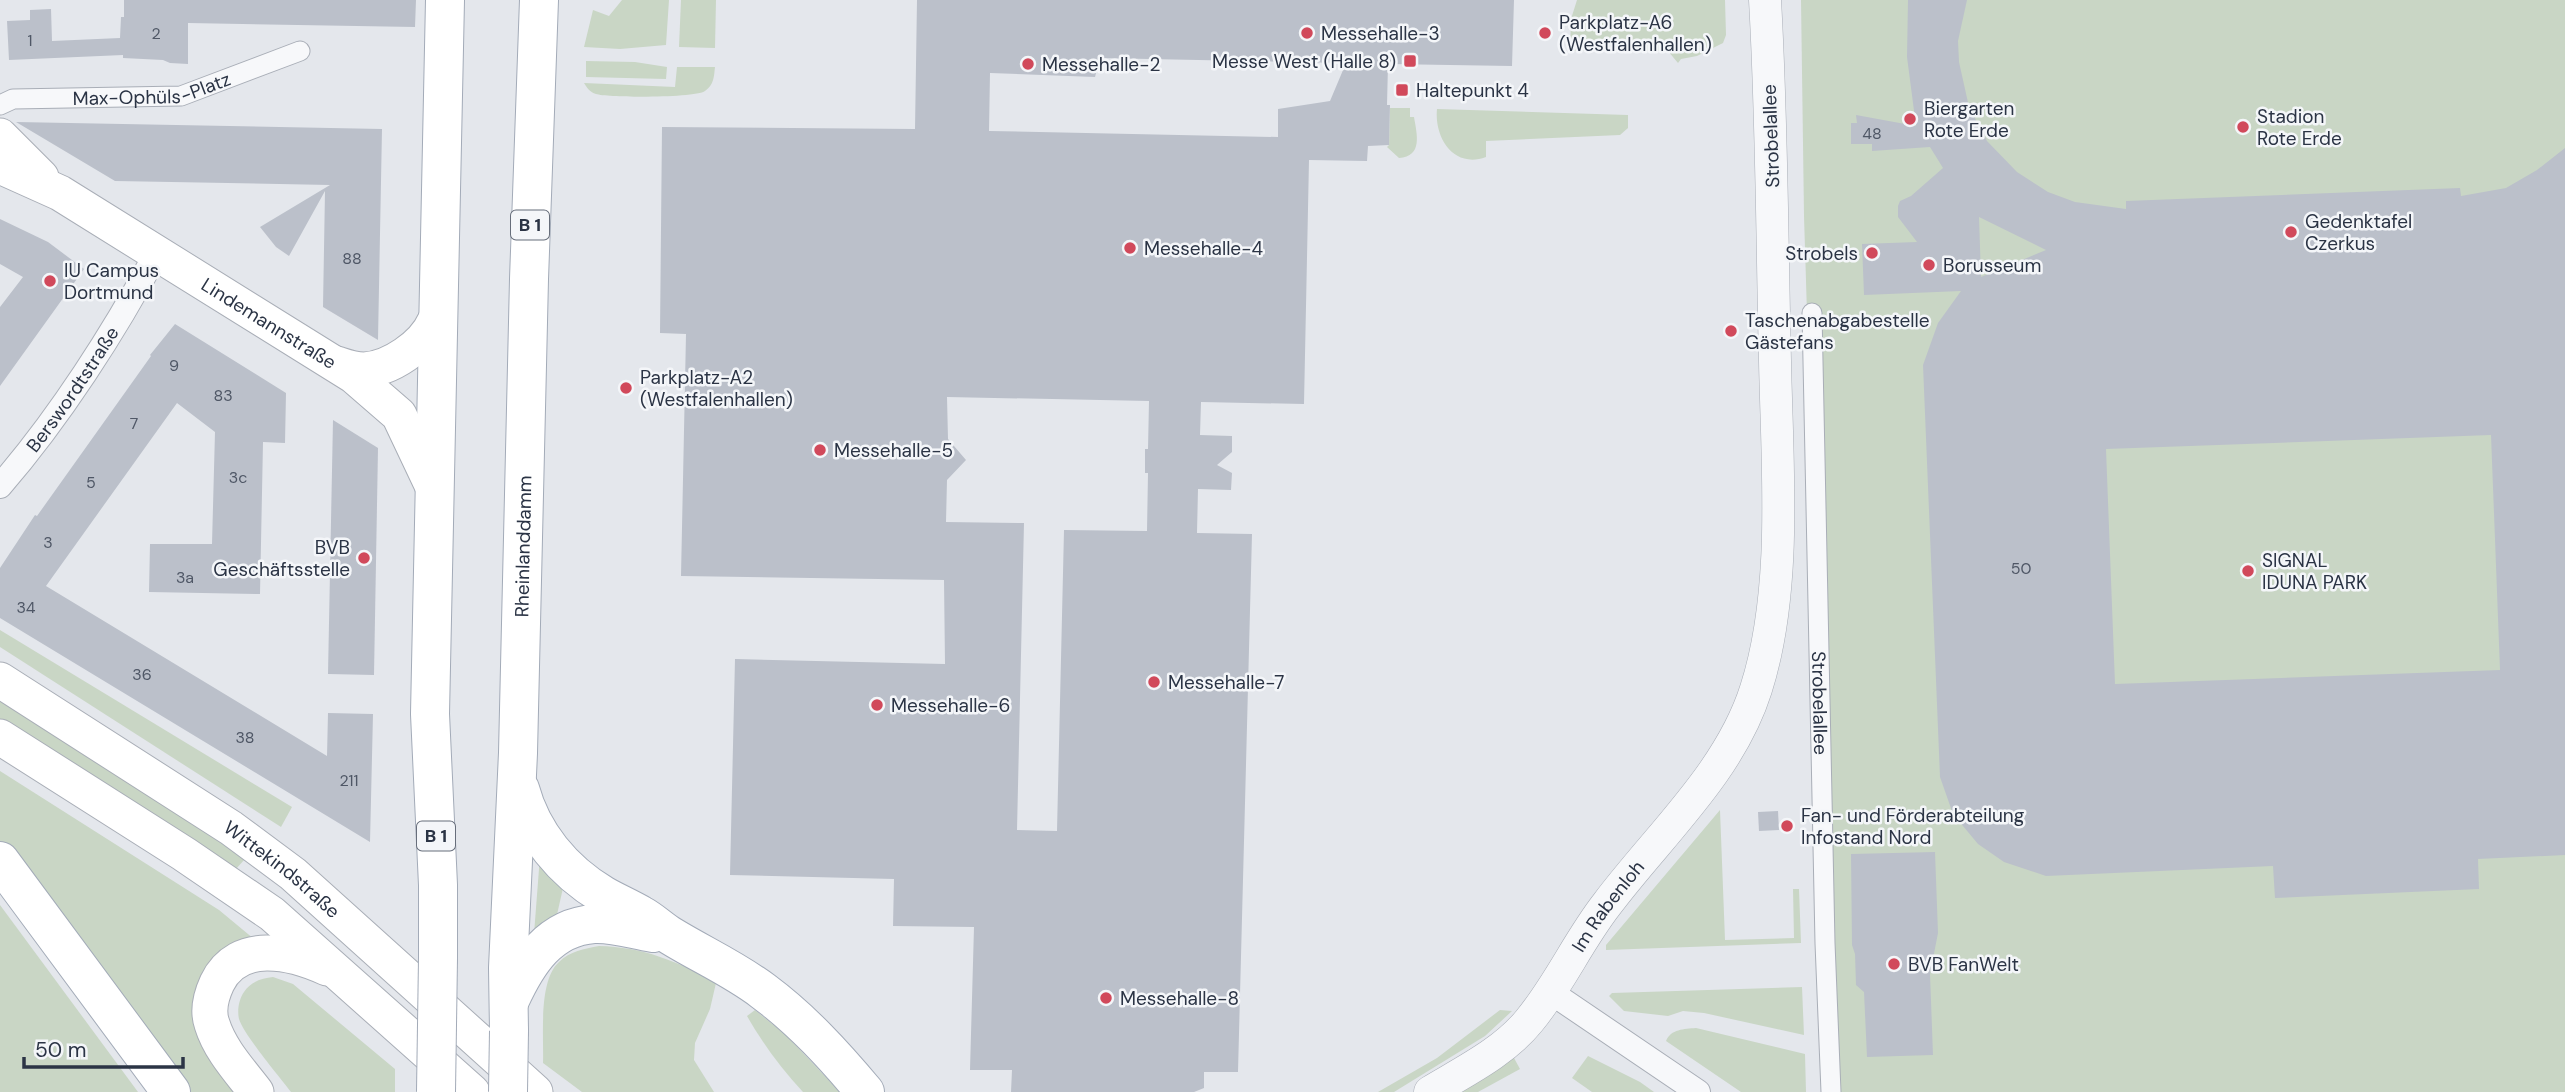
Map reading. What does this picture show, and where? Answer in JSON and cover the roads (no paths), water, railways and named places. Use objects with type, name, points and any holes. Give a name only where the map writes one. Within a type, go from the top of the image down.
[{"type":"main road","name":"B 1","points":[[436,1092],[438,884],[430,714],[445,0]]},
{"type":"main road","name":"Rheinlanddamm","points":[[508,1092],[508,955],[517,766],[539,0]]},
{"type":"main road","name":"Lindemannstraße","points":[[0,136],[60,193]]},
{"type":"main road","name":"Lindemannstraße","points":[[0,166],[60,193],[337,364],[373,391],[398,415],[410,434],[422,467],[435,491]]},
{"type":"main road","points":[[337,364],[364,370],[392,363],[419,343],[436,321],[439,305]]},
{"type":"main road","name":"Wittekindstraße","points":[[0,680],[231,828],[293,874],[536,1092]]},
{"type":"main road","points":[[0,737],[184,854],[272,914]]},
{"type":"main road","name":"B 1","points":[[517,766],[525,808],[536,829],[563,865],[602,894],[724,964],[763,991],[796,1017],[865,1092]]},
{"type":"main road","points":[[0,861],[172,1092]]},
{"type":"main road","points":[[293,874],[266,864],[250,872],[250,886],[256,898],[272,914],[472,1092]]},
{"type":"main road","name":"B 1","points":[[510,1015],[521,976],[548,941],[576,928],[593,924],[671,936]]},
{"type":"main road","points":[[256,1092],[226,1053],[212,1025],[209,1012],[220,975],[243,957],[259,953],[302,957],[342,975]]},
{"type":"street","name":"Strobelallee","points":[[1756,691],[1771,628],[1777,538],[1772,129],[1765,0]]},
{"type":"street","name":"Max-Ophüls-Platz","points":[[0,105],[13,99],[181,96],[300,51]]},
{"type":"street","name":"Berswordtstraße","points":[[0,486],[31,448],[102,345],[157,252]]},
{"type":"street","name":"Strobelallee","points":[[1812,313],[1825,943],[1831,1092]]},
{"type":"street","name":"Im Rabenloh","points":[[1430,1092],[1480,1062],[1528,1023],[1608,902],[1687,809],[1732,740],[1756,691]]},
{"type":"street","points":[[1549,991],[1698,1092]]},
{"type":"place","name":"Messehalle-3","points":[[1307,33]]},
{"type":"place","name":"Parkplatz-A6 (Westfalenhallen)","points":[[1545,33]]},
{"type":"place","name":"Messe West (Halle 8)","points":[[1410,61]]},
{"type":"place","name":"Messehalle-2","points":[[1028,64]]},
{"type":"place","name":"Haltepunkt 4","points":[[1402,90]]},
{"type":"place","name":"Biergarten Rote Erde","points":[[1910,119]]},
{"type":"place","name":"Stadion Rote Erde","points":[[2243,127]]},
{"type":"place","name":"Gedenktafel Czerkus","points":[[2291,232]]},
{"type":"place","name":"Messehalle-4","points":[[1130,248]]},
{"type":"place","name":"Strobels","points":[[1872,253]]},
{"type":"place","name":"Borusseum","points":[[1929,265]]},
{"type":"place","name":"IU Campus Dortmund","points":[[50,281]]},
{"type":"place","name":"Taschenabgabestelle Gästefans","points":[[1731,331]]},
{"type":"place","name":"Parkplatz-A2 (Westfalenhallen)","points":[[626,388]]},
{"type":"place","name":"Messehalle-5","points":[[820,450]]},
{"type":"place","name":"BVB Geschäftsstelle","points":[[364,558]]},
{"type":"place","name":"SIGNAL IDUNA PARK","points":[[2248,571]]},
{"type":"place","name":"Messehalle-7","points":[[1154,682]]},
{"type":"place","name":"Messehalle-6","points":[[877,705]]},
{"type":"place","name":"Fan- und Förderabteilung Infostand Nord","points":[[1787,826]]},
{"type":"place","name":"BVB FanWelt","points":[[1894,964]]},
{"type":"place","name":"Messehalle-8","points":[[1106,998]]}]
